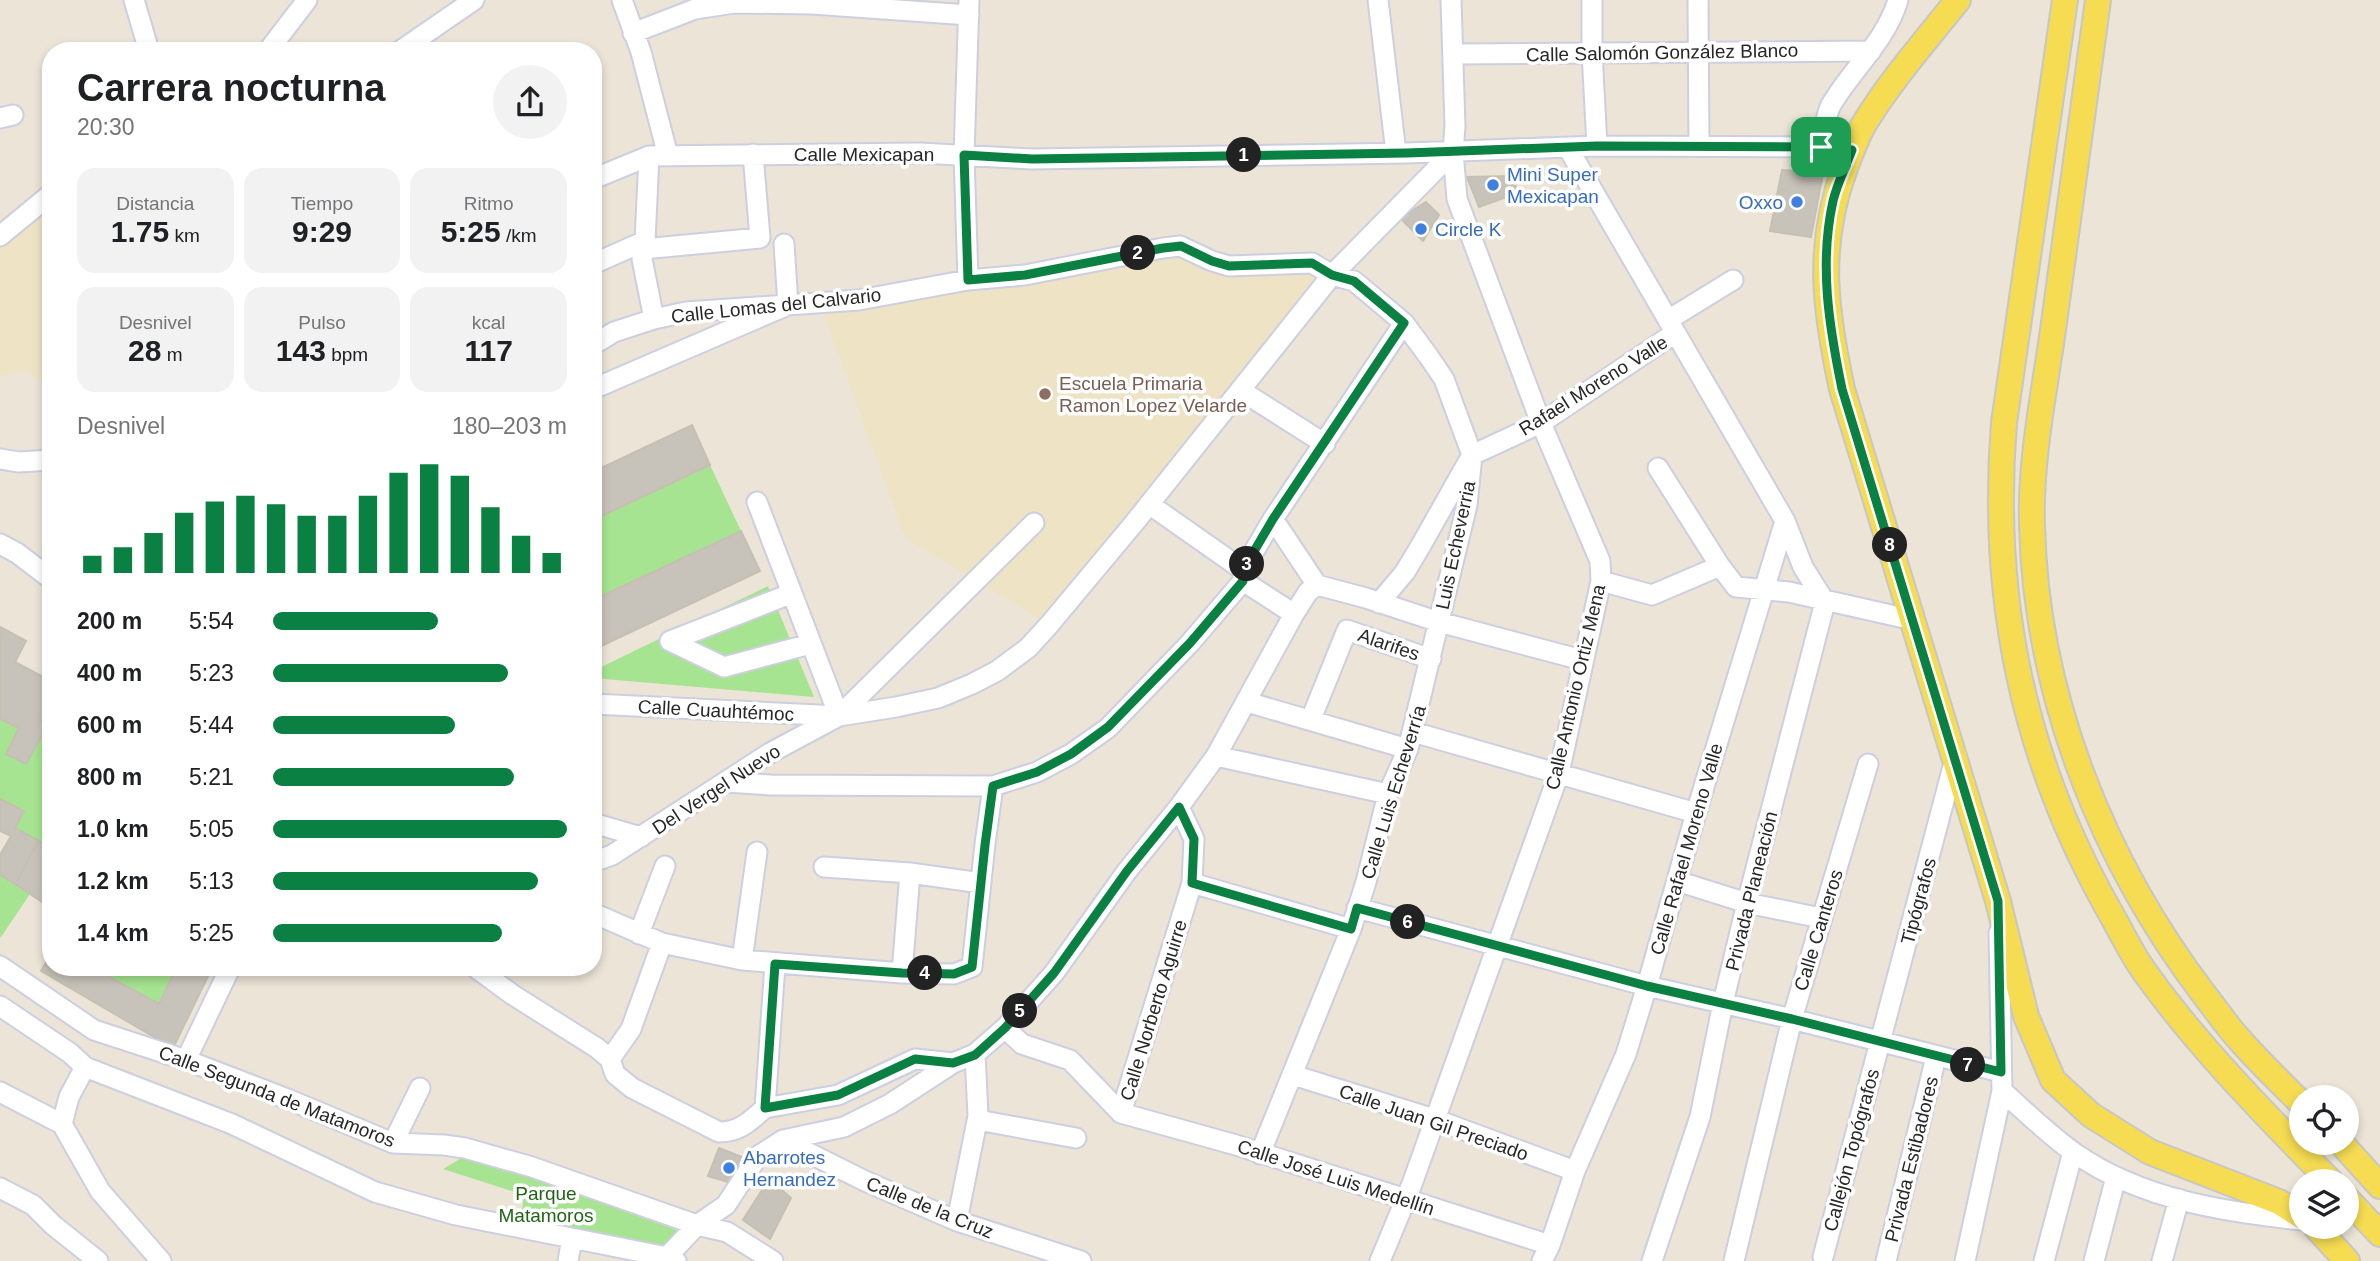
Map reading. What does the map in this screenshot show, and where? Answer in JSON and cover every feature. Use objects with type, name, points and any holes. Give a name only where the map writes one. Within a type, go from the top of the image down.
[{"type":"main road","points":[[1958,0],[1912,57],[1864,124],[1834,198],[1826,265],[1831,336],[1842,389],[1998,901],[2026,1016],[2053,1080],[2091,1115],[2150,1152],[2279,1202],[2289,1209]]},
{"type":"main road","points":[[2065,0],[2004,423],[2000,474],[1999,517],[2006,600],[2019,682],[2036,743],[2076,847],[2097,890],[2143,970],[2213,1057],[2319,1169]]},
{"type":"main road","points":[[2098,0],[2036,445],[2031,521],[2037,601],[2043,639],[2063,718],[2090,797],[2149,914],[2176,957],[2238,1038],[2289,1091]]},
{"type":"main road","points":[[2351,1155],[2380,1186]]},
{"type":"main road","points":[[2359,1212],[2380,1234]]},
{"type":"main road","points":[[2327,1239],[2347,1261]]},
{"type":"street","points":[[134,0],[146,42]]},
{"type":"street","points":[[275,42],[307,0]]},
{"type":"street","points":[[413,42],[474,0]]},
{"type":"street","points":[[622,0],[640,52],[659,156],[642,259],[654,319]]},
{"type":"street","points":[[1378,0],[1396,153]]},
{"type":"street","name":"Calle Antonio Ortiz Mena","points":[[1380,1261],[1412,1184],[1559,773],[1601,581],[1600,561],[1541,423],[1457,199],[1453,152],[1455,126],[1451,0]]},
{"type":"street","points":[[1592,0],[1597,146]]},
{"type":"street","points":[[1698,0],[1699,146]]},
{"type":"street","points":[[1821,147],[1830,107],[1871,51],[1895,12],[1898,0]]},
{"type":"street","points":[[633,33],[695,9],[734,3],[969,8],[964,155],[968,280]]},
{"type":"street","name":"Calle Salomón González Blanco","points":[[1453,54],[1871,51]]},
{"type":"street","name":"Calle Mexicapan","points":[[602,176],[659,156],[753,154],[920,153],[1032,159],[1453,152],[1597,146],[1821,147],[1852,150]]},
{"type":"street","points":[[1568,148],[1785,521],[1803,567],[1825,602]]},
{"type":"street","points":[[839,716],[938,698],[997,671],[1028,648],[1149,504],[1332,275],[1453,152]]},
{"type":"street","points":[[602,261],[644,245],[760,238],[753,154]]},
{"type":"street","points":[[0,236],[42,201]]},
{"type":"street","points":[[602,385],[788,305],[784,244]]},
{"type":"street","name":"Calle Lomas del Calvario","points":[[602,339],[614,332],[686,312],[859,300],[968,280],[1025,275],[1181,246],[1229,266],[1312,263],[1332,275]]},
{"type":"street","name":"Luis Echeverria","points":[[1332,275],[1354,281],[1404,323],[1444,379],[1472,455],[1467,505],[1439,622]]},
{"type":"street","name":"Rafael Moreno Valle","points":[[1472,455],[1541,423],[1733,280]]},
{"type":"street","points":[[725,782],[771,786],[993,786],[1018,780],[1060,760],[1108,727],[1190,643],[1243,575],[1273,519],[1404,323]]},
{"type":"street","points":[[1241,390],[1325,444]]},
{"type":"street","points":[[1379,603],[1405,572],[1472,455]]},
{"type":"street","points":[[0,459],[19,462],[42,461]]},
{"type":"street","points":[[1658,468],[1736,587],[1789,592],[1913,620]]},
{"type":"street","points":[[757,502],[790,594],[839,716]]},
{"type":"street","points":[[1149,504],[1294,614]]},
{"type":"street","points":[[1273,519],[1317,585],[1439,622],[1582,660]]},
{"type":"street","name":"Calle Rafael Moreno Valle","points":[[1546,1253],[1575,1171],[1626,1054],[1785,521]]},
{"type":"street","points":[[839,716],[1034,523]]},
{"type":"street","points":[[0,544],[42,572]]},
{"type":"street","points":[[1601,581],[1651,595],[1720,566]]},
{"type":"street","points":[[0,1006],[70,1053],[85,1067],[232,1124],[375,1192],[456,1215],[672,1259],[697,1225],[726,1205],[758,1156],[783,1140],[844,1127],[890,1104],[953,1063],[975,1055],[1005,1028],[1054,973],[1127,871],[1216,756],[1294,614],[1308,592],[1317,585]]},
{"type":"street","points":[[790,594],[670,641],[724,667],[810,644]]},
{"type":"street","name":"Privada Planeación","points":[[1652,1261],[1700,1117],[1747,903],[1825,602]]},
{"type":"street","name":"Calle Luis Echeverría","points":[[1260,1154],[1351,929],[1388,794],[1411,741],[1439,622]]},
{"type":"street","name":"Alarifes","points":[[1311,719],[1346,630],[1431,659]]},
{"type":"street","points":[[1247,702],[1311,719],[1559,773],[1696,813]]},
{"type":"street","name":"Calle Cuauhtémoc","points":[[602,704],[839,716]]},
{"type":"street","name":"Del Vergel Nuevo","points":[[602,859],[641,837],[770,752],[839,716]]},
{"type":"street","points":[[1216,756],[1388,794]]},
{"type":"street","name":"Tipógrafos","points":[[1880,1043],[1955,759]]},
{"type":"street","name":"Calle Canteros","points":[[1734,1261],[1792,1019],[1868,764]]},
{"type":"street","points":[[602,916],[662,943],[742,960],[902,973],[954,974],[972,967],[993,786]]},
{"type":"street","name":"Calle Norberto Aguirre","points":[[1005,1028],[1022,1044],[1070,1060],[1121,1113],[1192,883],[1194,839],[1179,807]]},
{"type":"street","points":[[602,826],[641,837]]},
{"type":"street","points":[[742,960],[757,852]]},
{"type":"street","points":[[639,934],[665,866]]},
{"type":"street","points":[[824,867],[910,873],[981,883]]},
{"type":"street","points":[[902,973],[910,873]]},
{"type":"street","points":[[1677,881],[1747,903],[1821,918]]},
{"type":"street","points":[[1192,883],[1351,929]]},
{"type":"street","points":[[1965,1261],[2001,1082],[1998,901]]},
{"type":"street","points":[[1357,908],[1647,986],[1792,1019],[1936,1057],[2001,1082],[2073,1152],[2116,1177],[2179,1199],[2247,1214],[2289,1217]]},
{"type":"street","points":[[611,1059],[631,1028],[662,943]]},
{"type":"street","points":[[765,1108],[775,964]]},
{"type":"street","name":"Calle Segunda de Matamoros","points":[[0,966],[94,1030],[186,1060],[393,1143],[465,1148],[532,1167],[697,1225]]},
{"type":"street","points":[[186,1060],[226,976]]},
{"type":"street","points":[[487,976],[611,1059],[615,1074],[632,1088],[719,1132],[743,1128],[765,1108],[838,1095],[915,1059],[953,1063]]},
{"type":"street","name":"Callejón Topógrafos","points":[[1823,1257],[1880,1043]]},
{"type":"street","points":[[957,1220],[978,1120],[975,1055]]},
{"type":"street","name":"Privada Estibadores","points":[[1886,1261],[1936,1057]]},
{"type":"street","points":[[62,1124],[69,1097],[85,1067]]},
{"type":"street","name":"Calle Juan Gil Preciado","points":[[1293,1076],[1434,1119],[1575,1171]]},
{"type":"street","points":[[393,1143],[420,1088]]},
{"type":"street","points":[[0,1092],[62,1124],[100,1191],[161,1261]]},
{"type":"street","name":"Calle José Luis Medellín","points":[[1121,1113],[1236,1145],[1404,1199],[1546,1253]]},
{"type":"street","points":[[978,1120],[1076,1138]]},
{"type":"street","name":"Calle de la Cruz","points":[[783,1140],[865,1181],[957,1220],[1081,1261]]},
{"type":"street","points":[[2044,1261],[2073,1152]]},
{"type":"street","points":[[2094,1261],[2116,1177]]},
{"type":"street","points":[[0,1188],[33,1205],[52,1225],[98,1261]]},
{"type":"street","points":[[2162,1261],[2179,1199]]},
{"type":"street","points":[[697,1225],[727,1233],[773,1261]]},
{"type":"street","points":[[568,1261],[572,1238]]},
{"type":"shaded area","points":[[42,212],[42,381],[24,370],[0,376],[0,247]]},
{"type":"shaded area","name":"Escuela Primaria Ramon Lopez Velarde","points":[[1180,246],[1229,266],[1332,275],[1049,625],[905,538],[820,303]]},
{"type":"green space","points":[[710,465],[741,531],[602,596],[602,516]]},
{"type":"green space","points":[[768,586],[814,697],[602,679],[602,667]]},
{"type":"green space","points":[[0,719],[19,728],[7,754],[26,764],[42,735],[42,844],[15,828],[24,811],[0,799]]},
{"type":"green space","points":[[0,875],[30,894],[1,937],[0,937]]},
{"type":"green space","points":[[108,976],[172,976],[159,1004]]},
{"type":"green space","name":"Parque Matamoros","points":[[465,1156],[685,1233],[668,1250],[521,1219],[524,1195],[443,1169]]},
{"type":"building","name":"Oxxo","points":[[1782,170],[1823,173],[1811,237],[1770,231]]},
{"type":"building","name":"Mini Super Mexicapan","points":[[1512,176],[1518,193],[1479,207],[1467,177]]},
{"type":"building","name":"Circle K","points":[[1426,202],[1439,215],[1423,241],[1400,218]]},
{"type":"building","points":[[692,425],[710,465],[602,516],[602,468]]},
{"type":"building","points":[[741,531],[760,571],[602,646],[602,596]]},
{"type":"building","points":[[0,627],[26,641],[15,662],[42,676],[42,735],[26,764],[6,754],[19,728],[0,719]]},
{"type":"building","points":[[0,799],[24,811],[15,828],[39,841],[15,884],[0,875],[0,855],[11,836],[0,831]]},
{"type":"building","points":[[39,841],[42,843],[42,902],[15,884]]},
{"type":"building","points":[[50,976],[108,976],[159,1004],[172,976],[208,976],[173,1048]]},
{"type":"building","name":"Abarrotes Hernandez","points":[[719,1148],[752,1161],[739,1185],[708,1176]]},
{"type":"building","points":[[769,1179],[791,1198],[770,1239],[743,1220]]},
{"type":"place","name":"Mini Super Mexicapan","points":[[1493,185]]},
{"type":"place","name":"Oxxo","points":[[1797,202]]},
{"type":"place","name":"Circle K","points":[[1421,229]]},
{"type":"place","name":"Escuela Primaria Ramon Lopez Velarde","points":[[1045,394]]},
{"type":"place","name":"Abarrotes Hernandez","points":[[729,1168]]},
{"type":"route","points":[[1597,146],[1821,147],[1852,150],[1834,198],[1829,228],[1826,265],[1831,336],[1842,389],[1998,901],[2001,1072],[1792,1019],[1647,986],[1357,908],[1351,929],[1192,883],[1194,839],[1179,807],[1127,871],[1054,973],[1005,1028],[975,1055],[953,1063],[915,1059],[838,1095],[765,1108],[775,964],[954,974],[972,967],[993,786],[1018,780],[1071,754],[1108,727],[1190,643],[1243,581],[1243,570],[1273,519],[1404,323],[1354,281],[1332,275],[1312,263],[1229,266],[1181,246],[1025,275],[968,280],[964,155],[1032,159],[1407,153],[1597,146]]}]
